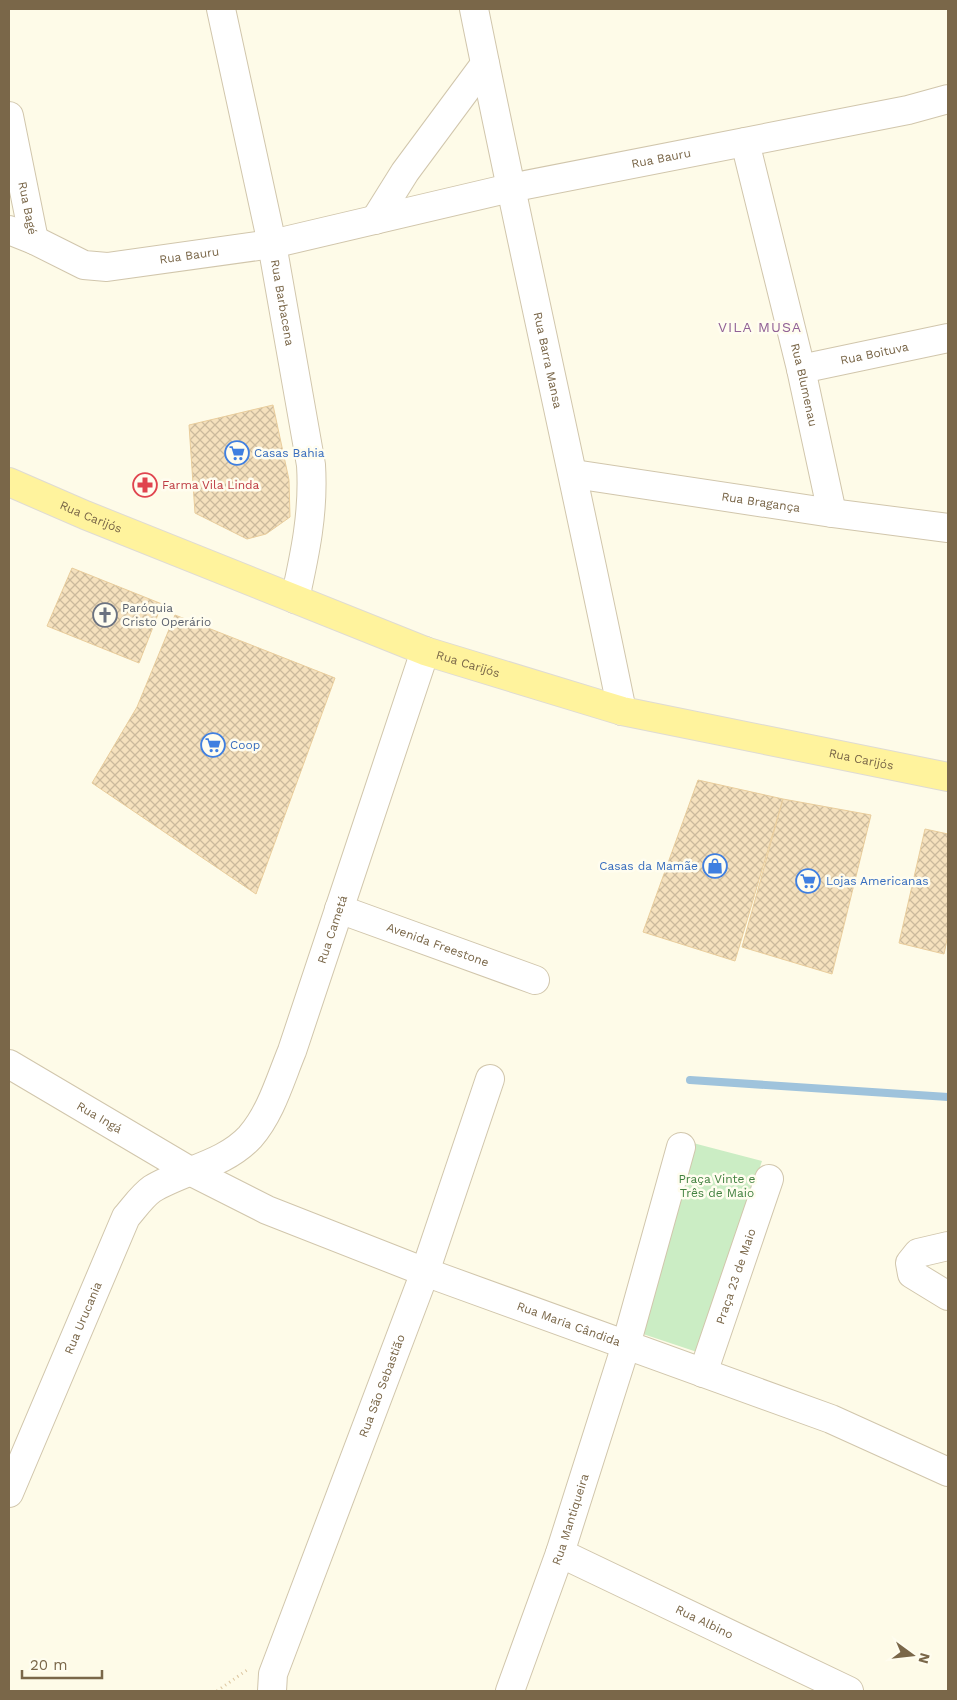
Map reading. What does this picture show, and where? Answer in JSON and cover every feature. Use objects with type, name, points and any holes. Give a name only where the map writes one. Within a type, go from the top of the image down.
[{"type":"main road","name":"Rua Carijós","points":[[9,482],[56,503],[425,651],[622,711],[948,777]]},
{"type":"street","name":"Rua Barbacena","points":[[221,9],[272,244],[311,465],[313,496],[308,541],[294,599]]},
{"type":"street","name":"Rua Barra Mansa","points":[[474,9],[510,188],[574,474],[622,711]]},
{"type":"street","points":[[375,220],[405,172],[485,64]]},
{"type":"street","name":"Rua Bauru","points":[[9,230],[34,240],[84,265],[107,267],[272,244],[510,188],[908,110],[948,100]]},
{"type":"street","name":"Rua Bagé","points":[[9,116],[34,240]]},
{"type":"street","name":"Rua Blumenau","points":[[745,142],[801,369],[832,513]]},
{"type":"street","name":"Rua Boituva","points":[[801,369],[948,338]]},
{"type":"street","name":"Rua Bragança","points":[[574,474],[832,513],[948,528]]},
{"type":"street","name":"Rua Cametá","points":[[190,1171],[226,1155],[248,1138],[261,1122],[292,1051],[425,651]]},
{"type":"street","name":"Avenida Freestone","points":[[339,909],[535,980]]},
{"type":"street","name":"Rua Ingá","points":[[9,1064],[190,1171]]},
{"type":"street","name":"Rua São Sebastião","points":[[272,1691],[273,1674],[425,1272],[490,1078]]},
{"type":"street","points":[[626,1344],[682,1147]]},
{"type":"street","name":"Rua Maria Cândida","points":[[190,1171],[266,1210],[425,1272],[831,1419],[948,1472]]},
{"type":"street","name":"Rua Urucania","points":[[9,1493],[126,1217],[151,1190],[190,1171]]},
{"type":"street","name":"Praça 23 de Maio","points":[[704,1373],[769,1179]]},
{"type":"street","points":[[948,1246],[918,1253],[910,1263],[912,1274],[948,1296]]},
{"type":"street","name":"Rua Mantiqueira","points":[[510,1691],[560,1553],[626,1344]]},
{"type":"street","name":"Rua Albino","points":[[560,1553],[850,1691]]},
{"type":"green space","name":"Praça Vinte e Três de Maio","points":[[693,1143],[762,1161],[697,1352],[637,1332]]},
{"type":"building","name":"Casas Bahia","points":[[273,405],[289,480],[290,517],[266,534],[247,539],[195,513],[189,425]]},
{"type":"building","name":"Paróquia Cristo Operário","points":[[72,568],[162,604],[139,663],[47,626]]},
{"type":"building","name":"Coop","points":[[175,615],[335,678],[256,894],[92,783],[137,707]]},
{"type":"building","name":"Casas da Mamãe","points":[[698,780],[783,799],[735,961],[643,932]]},
{"type":"building","name":"Lojas Americanas","points":[[783,799],[871,815],[832,974],[742,947]]},
{"type":"building","points":[[925,829],[948,834],[948,935],[944,954],[899,943]]},
{"type":"waterway","points":[[690,1080],[948,1097]]},
{"type":"place","name":"Casas Bahia","points":[[237,453]]},
{"type":"place","name":"Farma Vila Linda","points":[[145,485]]},
{"type":"place","name":"Paróquia Cristo Operário","points":[[105,615]]},
{"type":"place","name":"Coop","points":[[213,745]]},
{"type":"place","name":"Casas da Mamãe","points":[[715,866]]},
{"type":"place","name":"Lojas Americanas","points":[[808,881]]},
{"type":"district","name":"VILA MUSA","points":[[760,327]]}]
